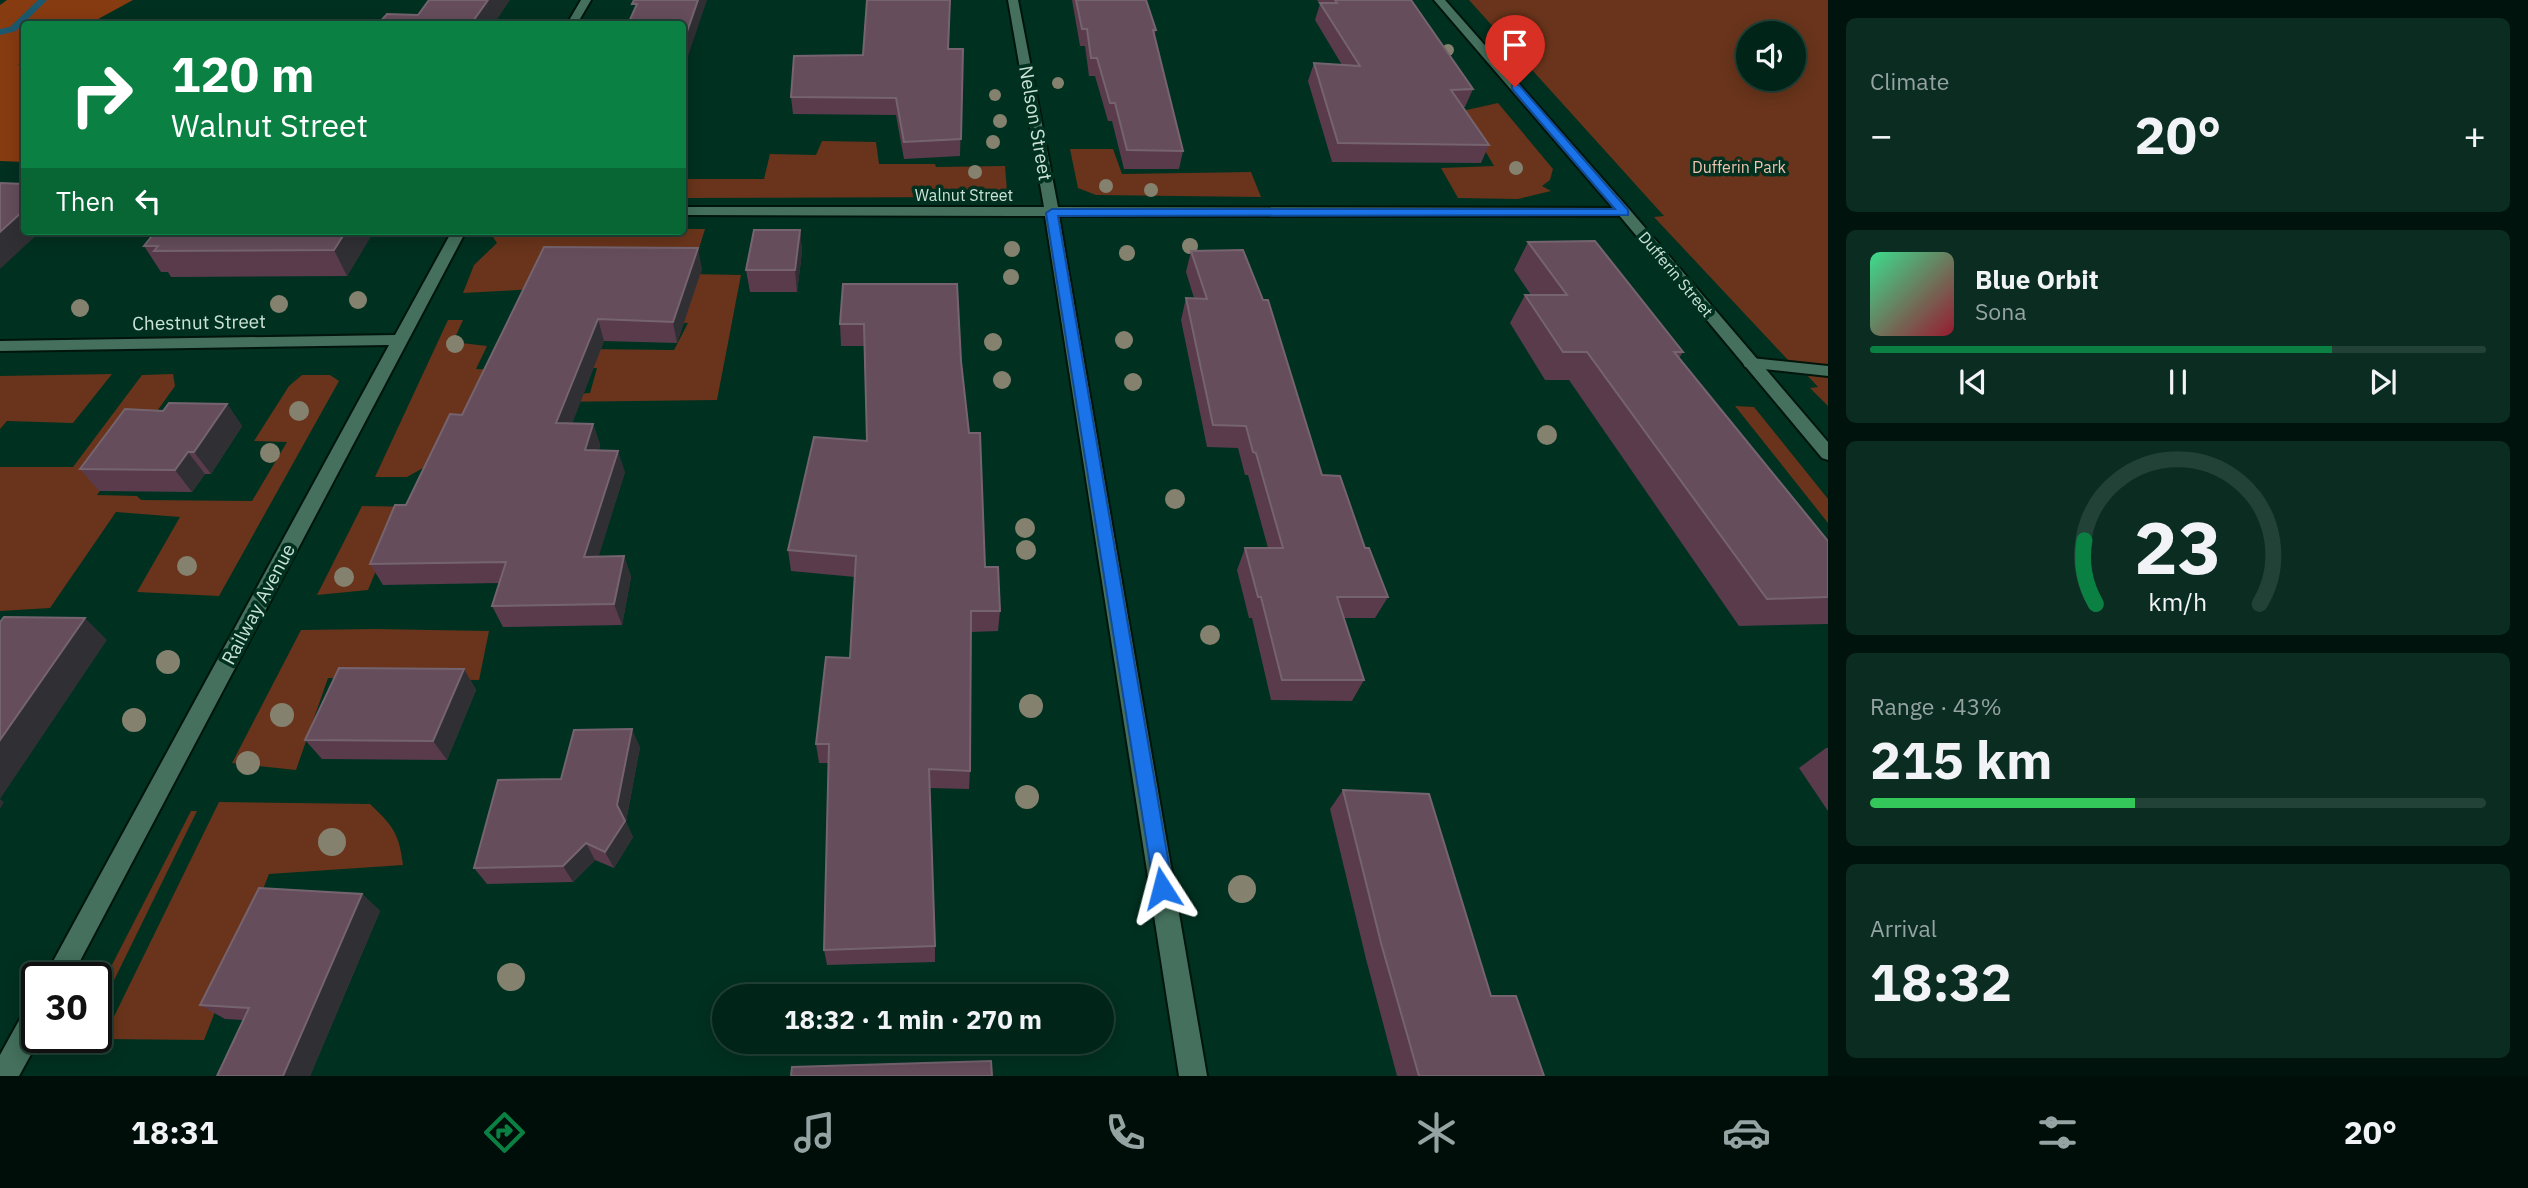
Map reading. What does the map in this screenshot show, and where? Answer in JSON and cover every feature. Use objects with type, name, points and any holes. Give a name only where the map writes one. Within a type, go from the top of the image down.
[{"type":"street","points":[[574,21],[586,0]]},
{"type":"street","name":"Nelson Street","points":[[1013,0],[1052,213],[1193,1076]]},
{"type":"street","name":"Dufferin Street","points":[[1440,0],[1624,212],[1828,454]]},
{"type":"street","name":"Walnut Street","points":[[686,211],[1624,212]]},
{"type":"street","name":"Railway Avenue","points":[[66,962],[457,235]]},
{"type":"street","name":"Chestnut Street","points":[[0,346],[399,340]]},
{"type":"street","points":[[1751,363],[1828,371]]},
{"type":"street","points":[[4,1076],[21,1045]]},
{"type":"green space","name":"Dufferin Park","points":[[1469,0],[1828,0],[1828,406],[1810,388],[1818,387],[1794,361],[1788,360],[1654,217],[1664,216]]},
{"type":"green space","points":[[1498,103],[1553,169],[1550,180],[1542,186],[1551,191],[1518,199],[1458,198],[1441,168],[1494,166],[1462,111]]},
{"type":"green space","points":[[822,141],[876,142],[879,164],[1005,166],[1007,191],[966,197],[686,198],[686,179],[764,179],[770,154],[816,155]]},
{"type":"green space","points":[[1070,149],[1113,149],[1122,174],[1251,172],[1261,197],[1096,195],[1078,188]]},
{"type":"green space","points":[[686,229],[705,229],[691,274],[741,275],[717,400],[554,402],[555,396],[590,393],[597,368],[576,368],[585,349],[674,350],[688,323],[528,317],[537,289],[463,293],[474,265],[497,243],[493,237],[686,235]]},
{"type":"green space","points":[[448,320],[463,320],[453,342],[487,346],[476,369],[499,370],[438,445],[423,468],[407,477],[375,477]]},
{"type":"green space","points":[[112,374],[73,423],[7,421],[0,429],[0,376]]},
{"type":"green space","points":[[173,374],[175,386],[97,495],[137,496],[141,500],[252,501],[287,442],[254,441],[289,386],[302,375],[330,375],[339,381],[219,596],[137,592],[180,517],[116,512],[50,608],[0,611],[0,467],[73,467],[142,375]]},
{"type":"green space","points":[[1735,406],[1754,407],[1828,499],[1828,523]]},
{"type":"green space","points":[[362,506],[533,509],[385,549],[368,590],[317,595]]},
{"type":"green space","points":[[301,630],[489,631],[479,680],[328,678],[296,770],[232,763]]},
{"type":"green space","points":[[219,802],[370,804],[394,831],[403,865],[269,874],[204,1040],[112,1039],[112,1021]]},
{"type":"green space","points":[[191,811],[197,811],[112,984],[112,965]]},
{"type":"shaded area","points":[[7,0],[133,0],[94,21],[21,21],[21,63],[18,65],[21,66],[21,162],[0,161],[0,5]]},
{"type":"building","points":[[429,0],[488,0],[473,21],[381,21],[387,14],[418,15]]},
{"type":"building","points":[[634,0],[698,0],[686,34],[686,21],[629,21],[637,4],[632,4]]},
{"type":"building","points":[[867,0],[950,0],[948,49],[963,49],[961,139],[904,142],[896,98],[791,97],[794,56],[863,55]]},
{"type":"building","points":[[1076,0],[1146,0],[1156,30],[1153,30],[1183,151],[1127,150],[1115,103],[1110,103],[1097,58],[1091,58],[1087,29],[1082,29]]},
{"type":"building","points":[[1335,0],[1411,0],[1473,89],[1451,90],[1489,145],[1338,143],[1314,63],[1360,66],[1320,3],[1337,3]]},
{"type":"building","points":[[0,183],[21,184],[21,213],[0,232]]},
{"type":"building","points":[[754,230],[800,230],[795,270],[746,270]]},
{"type":"building","points":[[153,235],[343,235],[334,250],[154,251],[158,246],[144,246]]},
{"type":"building","points":[[1595,241],[1683,352],[1674,352],[1828,541],[1828,597],[1767,599],[1587,352],[1563,352],[1525,295],[1567,295],[1528,242]]},
{"type":"building","points":[[544,247],[698,248],[673,322],[598,319],[556,423],[593,424],[585,450],[618,451],[584,557],[624,556],[614,604],[492,606],[506,562],[370,564],[395,505],[406,505],[450,414],[462,415]]},
{"type":"building","points":[[1243,250],[1263,300],[1268,300],[1322,475],[1340,476],[1365,548],[1369,548],[1388,597],[1337,597],[1364,680],[1282,680],[1261,597],[1258,597],[1245,548],[1283,548],[1246,426],[1213,425],[1186,298],[1207,299],[1191,251]]},
{"type":"building","points":[[843,284],[957,284],[961,361],[969,433],[980,433],[985,567],[998,567],[1000,611],[971,611],[970,771],[929,769],[935,946],[824,950],[829,744],[816,744],[826,657],[850,658],[856,556],[788,550],[814,437],[867,441],[864,324],[840,324]]},
{"type":"building","points":[[169,403],[227,404],[194,452],[188,452],[175,470],[80,469],[125,409],[163,411]]},
{"type":"building","points":[[4,617],[85,618],[0,740],[0,622]]},
{"type":"building","points":[[339,668],[464,669],[433,741],[305,740]]},
{"type":"building","points":[[632,729],[617,805],[625,821],[605,852],[586,843],[563,866],[474,868],[498,780],[561,779],[574,730]]},
{"type":"building","points":[[1343,790],[1429,794],[1491,996],[1516,996],[1544,1076],[1419,1076],[1381,943]]},
{"type":"building","points":[[259,888],[362,894],[283,1076],[217,1076],[249,1008],[200,1005]]},
{"type":"building","points":[[991,1061],[992,1076],[791,1076],[792,1067]]},
{"type":"waterway","points":[[21,21],[43,0]]},
{"type":"waterway","points":[[0,32],[13,29],[21,21]]},
{"type":"route","points":[[1162,888],[1052,213],[1624,212],[1515,87]]}]
